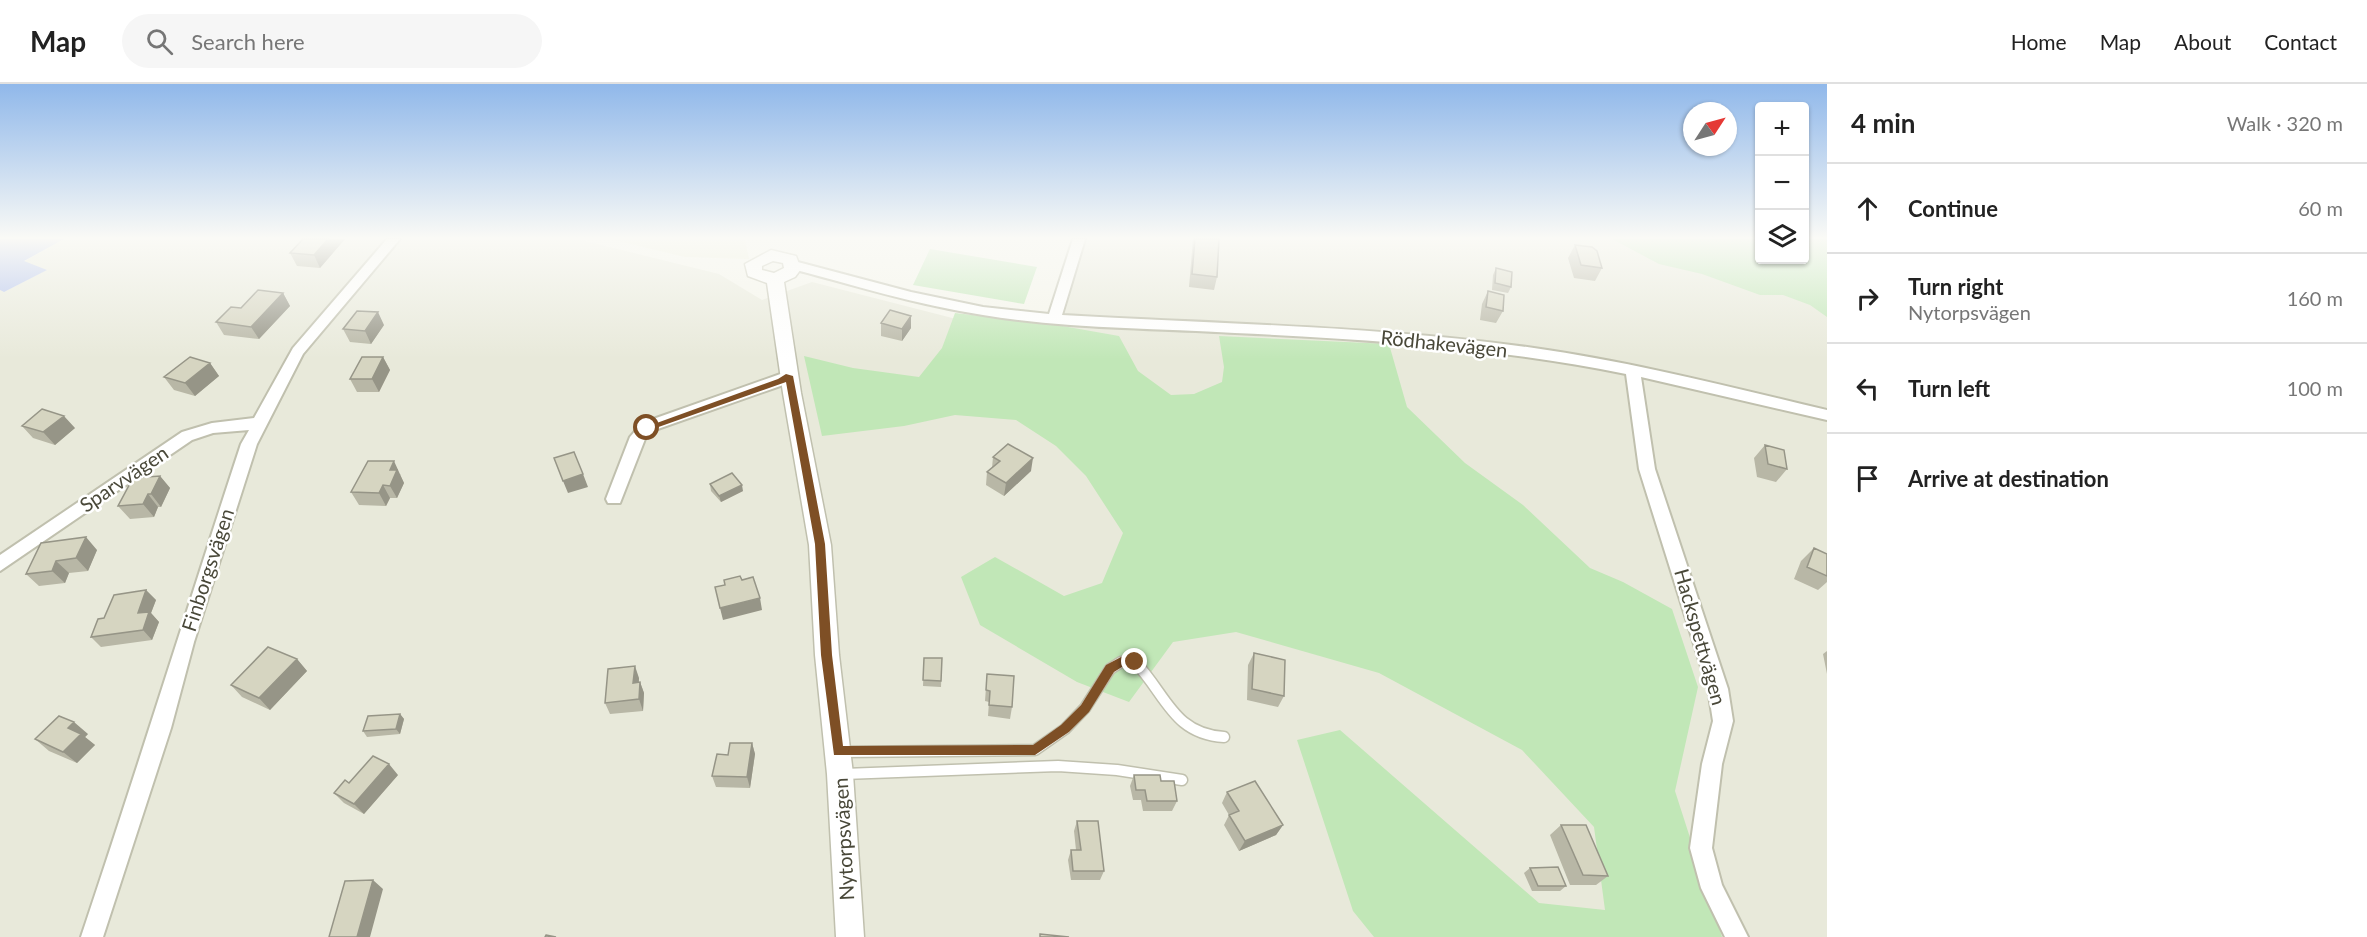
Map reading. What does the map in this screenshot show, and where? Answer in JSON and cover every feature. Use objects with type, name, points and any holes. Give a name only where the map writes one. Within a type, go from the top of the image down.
[{"type":"street","name":"Finborgsvägen","points":[[92,937],[161,728],[216,541],[249,444],[298,351],[360,279]]},
{"type":"street","name":"Nytorpsvägen","points":[[784,279],[789,376],[820,544],[827,655],[839,763],[850,937]]},
{"type":"street","name":"Rödhakevägen","points":[[820,279],[982,311],[1054,319],[1341,334],[1533,353],[1633,370],[1827,415]]},
{"type":"street","points":[[1054,319],[1067,279]]},
{"type":"street","name":"Hackspettvägen","points":[[1633,370],[1647,469],[1718,689],[1723,722],[1712,764],[1701,848],[1712,888],[1737,937]]},
{"type":"street","points":[[614,499],[638,437],[647,428],[781,381],[789,376]]},
{"type":"street","name":"Sparvvägen","points":[[0,564],[187,436],[212,428],[260,423]]},
{"type":"lane","points":[[839,763],[1035,750],[1065,729],[1085,708],[1110,669],[1121,662],[1135,662],[1146,672],[1174,716],[1186,729],[1209,738],[1224,737]]},
{"type":"lane","points":[[839,763],[1058,766],[1117,770],[1182,780]]},
{"type":"shaded area","points":[[29,279],[727,279],[762,300],[812,282],[964,321],[1061,327],[1074,279],[1827,279],[1827,937],[0,937],[0,290],[4,292]]},
{"type":"green space","points":[[916,279],[1033,279],[1024,304],[913,285]]},
{"type":"green space","points":[[1715,279],[1827,279],[1827,317],[1810,305],[1783,295],[1760,295]]},
{"type":"green space","points":[[955,313],[1051,324],[1119,336],[1138,371],[1171,395],[1194,394],[1222,382],[1224,367],[1219,336],[1389,344],[1407,407],[1465,463],[1523,505],[1590,568],[1623,582],[1672,609],[1698,687],[1675,791],[1722,937],[1374,937],[1353,911],[1297,740],[1340,730],[1539,903],[1605,910],[1594,827],[1522,750],[1379,673],[1236,632],[1173,642],[1129,702],[1077,682],[980,625],[961,577],[995,557],[1064,596],[1102,583],[1123,533],[1086,476],[1056,446],[1016,420],[955,415],[904,426],[822,436],[804,356],[853,368],[919,377],[942,348]]},
{"type":"water","points":[[0,279],[30,279],[4,292],[0,290]]},
{"type":"building","points":[[1495,279],[1512,279],[1511,287],[1495,283]]},
{"type":"building","points":[[258,290],[283,293],[251,327],[216,322],[231,307],[241,308]]},
{"type":"building","points":[[1488,291],[1504,295],[1503,311],[1486,307]]},
{"type":"building","points":[[890,310],[911,316],[902,329],[881,323]]},
{"type":"building","points":[[357,311],[378,312],[365,331],[343,329]]},
{"type":"building","points":[[190,357],[210,363],[185,383],[164,377]]},
{"type":"building","points":[[362,357],[383,357],[372,379],[350,379]]},
{"type":"building","points":[[42,409],[64,416],[43,432],[22,426]]},
{"type":"building","points":[[1008,444],[1033,458],[1006,483],[987,472],[1000,461],[993,457]]},
{"type":"building","points":[[1765,445],[1784,450],[1787,469],[1768,464]]},
{"type":"building","points":[[574,452],[583,474],[563,481],[554,458]]},
{"type":"building","points":[[368,461],[394,461],[390,470],[397,470],[390,486],[383,485],[379,493],[351,492]]},
{"type":"building","points":[[732,473],[742,485],[719,496],[710,484]]},
{"type":"building","points":[[160,476],[143,504],[118,506],[133,478]]},
{"type":"building","points":[[86,537],[76,558],[56,561],[52,571],[26,574],[41,543]]},
{"type":"building","points":[[1814,548],[1827,554],[1827,576],[1807,567]]},
{"type":"building","points":[[740,576],[742,580],[753,577],[760,598],[720,608],[715,587],[725,585],[724,580]]},
{"type":"building","points":[[146,590],[138,613],[149,612],[143,630],[91,637],[98,619],[104,618],[114,595]]},
{"type":"building","points":[[268,647],[297,659],[259,698],[231,685]]},
{"type":"building","points":[[1254,653],[1285,660],[1284,696],[1252,689]]},
{"type":"building","points":[[924,658],[942,658],[941,681],[923,680]]},
{"type":"building","points":[[635,666],[633,683],[640,682],[639,699],[605,703],[608,669]]},
{"type":"building","points":[[987,674],[1014,676],[1012,707],[989,705],[990,691],[986,690]]},
{"type":"building","points":[[400,714],[396,729],[363,731],[368,716]]},
{"type":"building","points":[[59,716],[74,722],[68,728],[81,734],[63,752],[35,739]]},
{"type":"building","points":[[730,743],[752,743],[747,777],[712,776],[717,754],[728,755]]},
{"type":"building","points":[[373,756],[389,764],[354,804],[334,793],[345,780],[349,783]]},
{"type":"building","points":[[1134,775],[1160,775],[1161,781],[1174,781],[1177,801],[1147,801],[1145,790],[1136,790]]},
{"type":"building","points":[[1255,781],[1283,825],[1245,841],[1229,815],[1239,811],[1227,792]]},
{"type":"building","points":[[1077,821],[1098,821],[1104,871],[1073,871],[1071,850],[1081,850]]},
{"type":"building","points":[[1561,825],[1586,825],[1608,876],[1583,875]]},
{"type":"building","points":[[1558,867],[1566,886],[1538,886],[1530,868]]},
{"type":"building","points":[[373,880],[357,937],[329,937],[345,881]]},
{"type":"building","points":[[1040,934],[1069,937],[1040,937]]},
{"type":"route","points":[[647,428],[781,381],[789,376],[820,544],[827,655],[838,752],[1035,750],[1065,729],[1085,708],[1110,669],[1121,662],[1135,662]]}]
